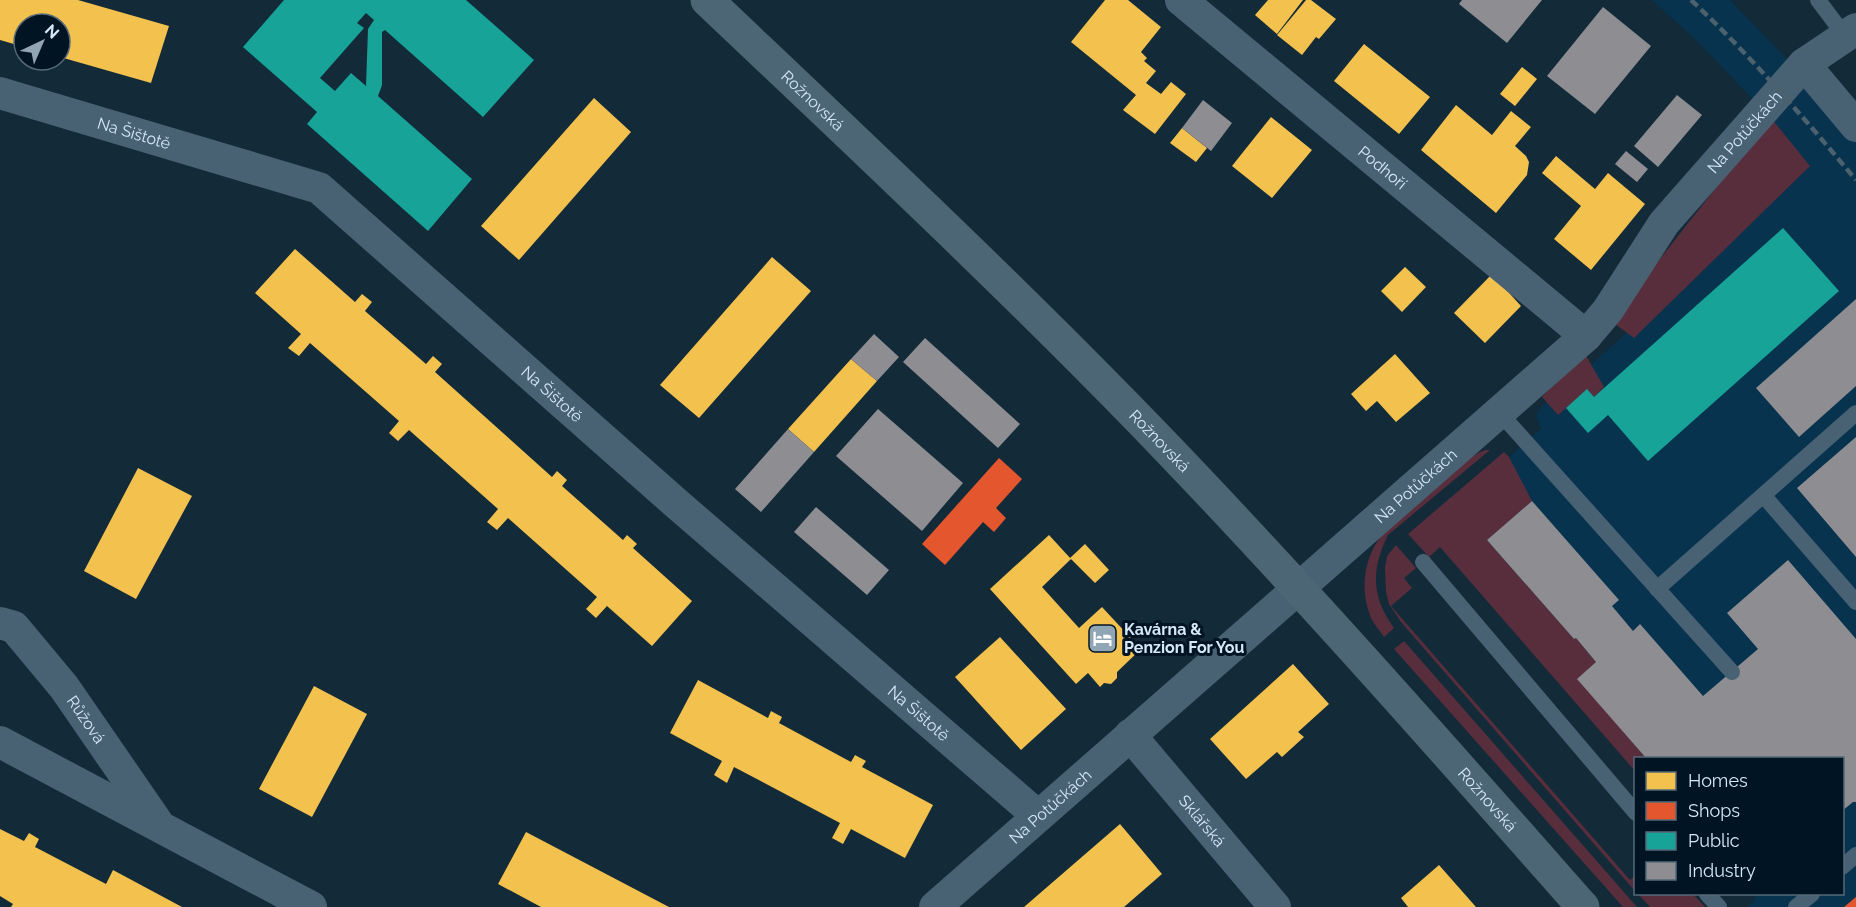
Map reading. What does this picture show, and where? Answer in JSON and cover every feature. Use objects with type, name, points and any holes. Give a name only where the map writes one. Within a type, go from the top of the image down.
[{"type":"main road","name":"Rožnovská","points":[[708,0],[882,165],[1165,446],[1299,588],[1583,907]]},
{"type":"street","name":"Podhoří","points":[[1181,0],[1586,336]]},
{"type":"street","name":"Na Potůčkách","points":[[935,907],[1586,336],[1608,310],[1664,223],[1804,64],[1851,32]]},
{"type":"street","points":[[1804,64],[1856,126]]},
{"type":"street","name":"Na Šištotě","points":[[0,93],[320,188],[668,497],[1038,816]]},
{"type":"street","name":"Růžová","points":[[0,623],[15,627],[64,687],[161,827]]},
{"type":"street","name":"Sklářská","points":[[1130,735],[1275,907]]},
{"type":"street","name":"Růžová","points":[[0,742],[311,907]]},
{"type":"lane","points":[[1818,0],[1851,32]]},
{"type":"lane","points":[[1499,412],[1732,672]]},
{"type":"lane","points":[[1657,589],[1856,413]]},
{"type":"lane","points":[[1763,495],[1856,602]]},
{"type":"lane","points":[[1423,562],[1634,812]]},
{"type":"lane","points":[[1844,865],[1856,855]]},
{"type":"lane","points":[[1708,895],[1719,907]]},
{"type":"lane","points":[[1796,907],[1811,895]]},
{"type":"shaded area","points":[[1652,0],[1730,0],[1801,74],[1856,140],[1856,907],[1748,907],[1756,898],[1754,895],[1844,895],[1844,757],[1635,757],[1469,516],[1509,457],[1541,429],[1536,416],[1542,406],[1571,383],[1810,166],[1762,109],[1697,41]]},
{"type":"shaded area","points":[[1771,118],[1810,166],[1634,338],[1611,321]]},
{"type":"shaded area","points":[[1584,352],[1604,387],[1594,397],[1587,390],[1558,415],[1542,397]]},
{"type":"shaded area","points":[[1485,450],[1490,450],[1388,535],[1376,571],[1381,605],[1394,628],[1384,637],[1371,618],[1365,594],[1366,570],[1374,547],[1380,537],[1403,514],[1463,463]]},
{"type":"shaded area","points":[[1504,452],[1509,457],[1532,501],[1487,540],[1596,662],[1578,679],[1645,757],[1634,757],[1634,770],[1440,547],[1429,557],[1408,534]]},
{"type":"shaded area","points":[[1396,545],[1416,568],[1404,578],[1412,588],[1391,606],[1630,880],[1634,877],[1634,890],[1401,622],[1389,604],[1386,592],[1387,556]]},
{"type":"shaded area","points":[[1404,641],[1637,907],[1623,907],[1394,649]]},
{"type":"shaded area","points":[[1639,895],[1694,895],[1705,907],[1650,907]]},
{"type":"building: Homes","points":[[0,0],[78,0],[169,26],[151,83],[72,60],[72,12],[12,12],[12,44],[0,40]]},
{"type":"building: Homes","points":[[1105,0],[1128,0],[1161,27],[1141,52],[1147,58],[1144,61],[1156,71],[1146,83],[1161,94],[1171,82],[1186,94],[1155,134],[1123,110],[1136,95],[1071,42]]},
{"type":"building: Homes","points":[[1268,0],[1303,0],[1277,34],[1255,15]]},
{"type":"building: Homes","points":[[1306,0],[1311,0],[1336,19],[1319,39],[1316,37],[1302,55],[1277,35]]},
{"type":"building: Homes","points":[[1364,44],[1430,97],[1399,134],[1334,81]]},
{"type":"building: Homes","points":[[1522,67],[1537,79],[1515,106],[1500,94]]},
{"type":"building: Homes","points":[[594,98],[631,132],[519,260],[481,226]]},
{"type":"building: Homes","points":[[1456,105],[1492,135],[1511,111],[1531,127],[1515,146],[1529,162],[1527,175],[1496,213],[1421,150]]},
{"type":"building: Homes","points":[[1271,117],[1312,150],[1272,198],[1232,166]]},
{"type":"building: Homes","points":[[1182,128],[1207,148],[1196,162],[1170,143]]},
{"type":"building: Homes","points":[[1556,156],[1595,189],[1608,173],[1645,204],[1591,270],[1554,239],[1581,206],[1542,173]]},
{"type":"building: Homes","points":[[295,249],[355,302],[362,294],[372,302],[365,311],[426,364],[433,356],[442,364],[435,372],[552,477],[557,471],[567,480],[562,486],[623,540],[627,535],[637,544],[633,548],[692,601],[652,646],[607,606],[596,618],[586,609],[597,597],[508,518],[497,530],[487,522],[498,509],[409,430],[398,441],[389,433],[399,421],[310,343],[299,356],[288,348],[301,334],[255,293]]},
{"type":"building: Homes","points":[[772,257],[811,291],[699,418],[660,385]]},
{"type":"building: Homes","points":[[1405,267],[1426,287],[1402,312],[1381,291]]},
{"type":"building: Homes","points":[[1492,274],[1521,306],[1485,343],[1454,313]]},
{"type":"building: Homes","points":[[1395,354],[1430,393],[1396,422],[1377,401],[1366,411],[1351,394]]},
{"type":"building: Homes","points":[[851,359],[877,381],[814,452],[788,429]]},
{"type":"building: Homes","points":[[138,468],[192,496],[136,599],[84,571]]},
{"type":"building: Homes","points":[[1049,535],[1071,559],[1042,587],[1079,628],[1102,607],[1141,649],[1117,672],[1117,678],[1111,684],[1104,683],[1100,687],[1088,673],[1076,684],[990,589]]},
{"type":"building: Homes","points":[[1085,544],[1109,570],[1095,583],[1070,558]]},
{"type":"building: Homes","points":[[1000,637],[1066,709],[1021,750],[955,677]]},
{"type":"building: Homes","points":[[1293,664],[1329,704],[1298,732],[1304,737],[1282,757],[1277,752],[1246,779],[1210,739]]},
{"type":"building: Homes","points":[[698,680],[768,718],[771,711],[782,717],[779,723],[851,762],[855,755],[866,761],[862,767],[933,805],[905,858],[851,829],[843,844],[832,838],[840,823],[734,767],[727,783],[714,775],[722,761],[670,733]]},
{"type":"building: Homes","points":[[314,686],[367,714],[312,817],[259,789]]},
{"type":"building: Homes","points":[[1120,824],[1162,874],[1124,907],[1024,907]]},
{"type":"building: Homes","points":[[0,829],[24,841],[29,833],[39,839],[35,847],[106,884],[113,870],[182,907],[11,907],[13,904],[0,896]]},
{"type":"building: Homes","points":[[526,832],[669,907],[541,907],[498,884]]},
{"type":"building: Homes","points":[[1439,865],[1476,907],[1408,907],[1401,898]]},
{"type":"building: Shops","points":[[999,458],[1022,479],[996,508],[1006,518],[994,532],[983,522],[945,565],[922,544]]},
{"type":"building: Shops","points":[[1856,897],[1856,907],[1844,907]]},
{"type":"building: Public","points":[[284,0],[466,0],[534,60],[483,117],[385,30],[382,32],[382,85],[378,96],[472,179],[428,231],[307,124],[317,112],[243,47]],"holes":[[[366,13],[374,20],[368,29],[366,86],[351,73],[335,91],[320,78],[364,28],[357,23]]]},
{"type":"building: Public","points":[[1783,228],[1839,291],[1648,461],[1608,415],[1588,433],[1566,408],[1587,389],[1594,397]]},
{"type":"building: Industry","points":[[1462,0],[1542,0],[1507,43],[1459,4]]},
{"type":"building: Industry","points":[[1603,7],[1651,46],[1595,114],[1547,76]]},
{"type":"building: Industry","points":[[1677,95],[1702,115],[1658,167],[1634,146]]},
{"type":"building: Industry","points":[[1203,100],[1232,123],[1211,151],[1182,128]]},
{"type":"building: Industry","points":[[1626,151],[1648,169],[1637,182],[1615,164]]},
{"type":"building: Industry","points":[[1856,299],[1856,386],[1799,437],[1756,388]]},
{"type":"building: Industry","points":[[874,334],[899,357],[877,381],[851,359]]},
{"type":"building: Industry","points":[[925,338],[1020,424],[998,448],[903,362]]},
{"type":"building: Industry","points":[[878,409],[963,483],[922,531],[836,456]]},
{"type":"building: Industry","points":[[788,429],[814,452],[761,512],[735,489]]},
{"type":"building: Industry","points":[[1856,437],[1856,557],[1797,488]]},
{"type":"building: Industry","points":[[1532,501],[1619,600],[1612,606],[1633,631],[1640,624],[1703,696],[1758,649],[1727,613],[1788,560],[1856,639],[1856,802],[1844,809],[1844,757],[1645,757],[1577,679],[1596,662],[1487,540]]},
{"type":"building: Industry","points":[[816,507],[889,570],[867,595],[794,532]]},
{"type":"railway","points":[[1691,0],[1756,65],[1856,180]]},
{"type":"place","name":"Kavárna & Penzion For You","points":[[1103,638]]}]
